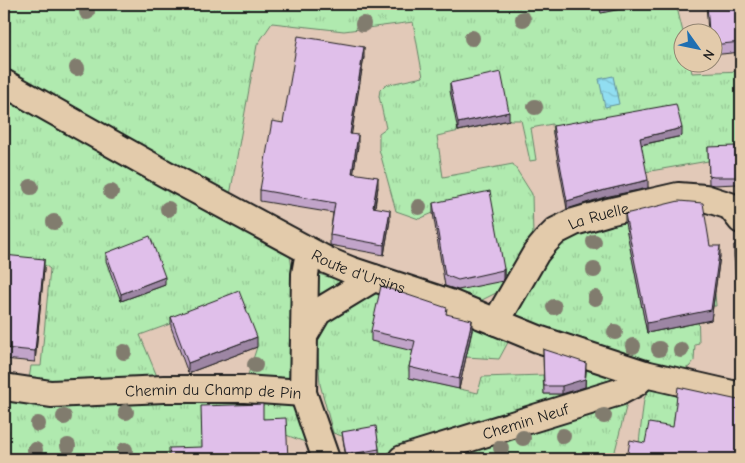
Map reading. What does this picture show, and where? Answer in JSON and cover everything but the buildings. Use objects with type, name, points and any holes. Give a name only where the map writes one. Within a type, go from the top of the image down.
[{"type":"street","name":"Route d'Ursins","points":[[4,83],[310,252],[350,270],[450,303],[538,339],[645,374],[741,396]]},
{"type":"street","name":"La Ruelle","points":[[496,322],[541,247],[556,232],[574,222],[678,196],[705,198],[730,206],[741,220]]},
{"type":"street","points":[[304,336],[305,274],[310,252]]},
{"type":"street","name":"Chemin du Champ de Pin","points":[[4,387],[50,394],[164,389],[236,389],[303,393],[304,336],[318,312],[374,278]]},
{"type":"street","name":"Chemin Neuf","points":[[402,459],[619,392],[636,383],[645,374]]},
{"type":"street","points":[[303,393],[326,459]]},
{"type":"green space","points":[[4,4],[599,4],[601,13],[635,4],[676,4],[680,22],[672,22],[672,72],[741,71],[741,184],[737,184],[708,161],[645,172],[553,134],[552,124],[531,128],[536,160],[530,161],[521,120],[509,120],[437,136],[443,177],[513,164],[532,194],[533,236],[500,291],[482,300],[446,293],[504,280],[490,202],[433,213],[419,219],[396,211],[379,149],[379,133],[386,128],[379,96],[380,90],[385,85],[423,77],[413,22],[344,31],[272,23],[257,45],[227,212],[289,251],[296,290],[298,388],[245,384],[257,347],[181,320],[140,335],[161,386],[28,386],[31,366],[41,366],[50,269],[45,265],[44,269],[4,265]]},
{"type":"green space","points":[[653,206],[626,226],[647,333],[688,297],[715,294],[716,306],[698,306],[699,343],[695,344],[694,361],[689,367],[682,370],[635,359],[515,318],[520,298],[544,253],[571,233]]},
{"type":"green space","points":[[315,273],[343,281],[344,287],[317,304]]},
{"type":"green space","points":[[373,291],[381,296],[425,354],[410,378],[478,393],[482,377],[543,375],[544,394],[565,394],[584,389],[587,366],[609,374],[614,382],[560,402],[381,458],[376,431],[342,436],[333,433],[320,384],[317,342],[324,317]]},
{"type":"green space","points":[[475,320],[513,333],[499,359],[466,357]]},
{"type":"green space","points":[[654,387],[679,394],[672,445],[645,453],[638,452],[644,399],[648,391]]},
{"type":"green space","points":[[4,396],[170,397],[295,404],[305,442],[286,435],[202,459],[4,459]]},
{"type":"green space","points":[[628,399],[613,459],[423,459]]},
{"type":"water","points":[[613,76],[619,104],[605,107],[599,79]]}]
